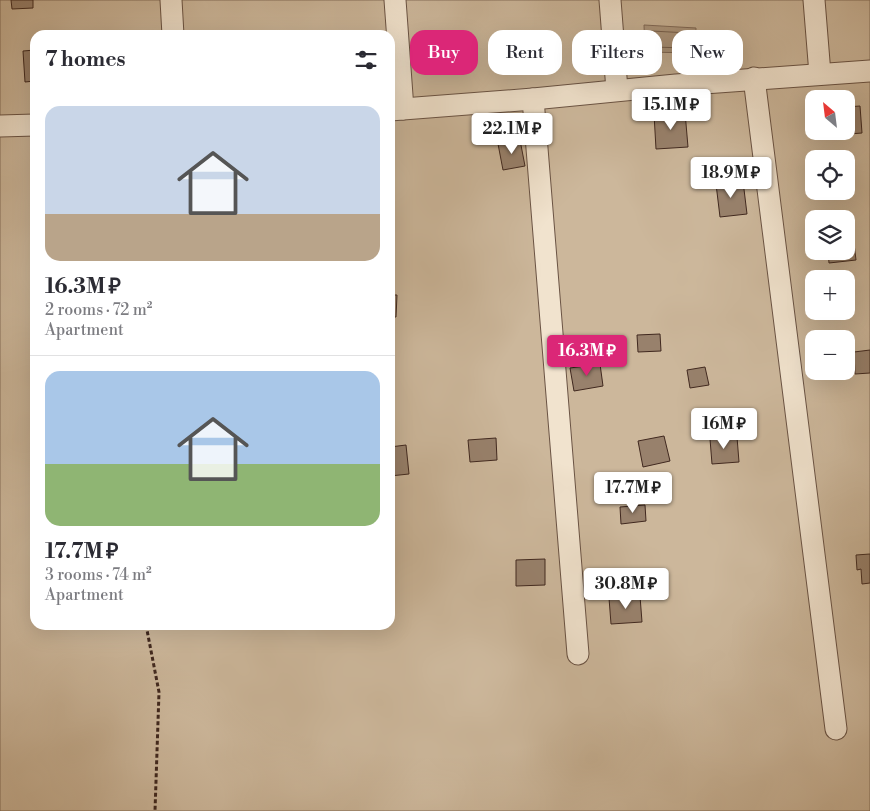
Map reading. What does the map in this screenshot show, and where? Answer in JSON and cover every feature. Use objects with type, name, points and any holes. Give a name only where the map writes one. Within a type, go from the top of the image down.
[{"type":"street","points":[[171,0],[174,30]]},
{"type":"street","points":[[395,0],[397,110],[754,78],[870,70]]},
{"type":"street","points":[[610,0],[617,90]]},
{"type":"street","points":[[814,0],[820,74]]},
{"type":"street","points":[[754,78],[836,729]]},
{"type":"street","points":[[533,99],[578,654]]},
{"type":"street","points":[[0,126],[30,125]]},
{"type":"path","points":[[147,630],[159,692],[155,811]]},
{"type":"shaded area","points":[[0,0],[870,0],[870,811],[0,811]]},
{"type":"water","points":[[644,25],[696,28],[696,30],[672,30],[672,53],[662,52],[662,30],[644,30]]},
{"type":"building","points":[[11,0],[33,0],[33,8],[12,9]]},
{"type":"building","points":[[30,50],[30,82],[25,82],[23,51]]},
{"type":"building","points":[[855,106],[860,106],[862,133],[855,134]]},
{"type":"building","points":[[685,112],[688,147],[656,149],[654,114]]},
{"type":"building","points":[[520,140],[525,166],[503,170],[498,144]]},
{"type":"building","points":[[743,181],[747,214],[720,217],[716,184]]},
{"type":"building","points":[[855,252],[856,260],[829,263],[829,260],[855,260]]},
{"type":"building","points":[[395,295],[397,295],[396,317]]},
{"type":"building","points":[[660,334],[661,351],[638,352],[637,335]]},
{"type":"building","points":[[870,350],[870,373],[855,374],[855,352]]},
{"type":"building","points":[[600,364],[603,386],[574,391],[570,368]]},
{"type":"building","points":[[705,367],[709,385],[690,388],[687,370]]},
{"type":"building","points":[[664,436],[670,461],[643,467],[638,441]]},
{"type":"building","points":[[737,437],[739,462],[712,464],[710,439]]},
{"type":"building","points":[[496,438],[497,460],[470,462],[468,440]]},
{"type":"building","points":[[406,445],[409,474],[395,475],[395,446]]},
{"type":"building","points":[[645,505],[646,521],[621,524],[620,507]]},
{"type":"building","points":[[870,554],[870,583],[862,584],[861,569],[857,570],[856,555]]},
{"type":"building","points":[[545,559],[545,585],[516,586],[516,560]]},
{"type":"building","points":[[640,596],[642,622],[611,624],[609,598]]}]
